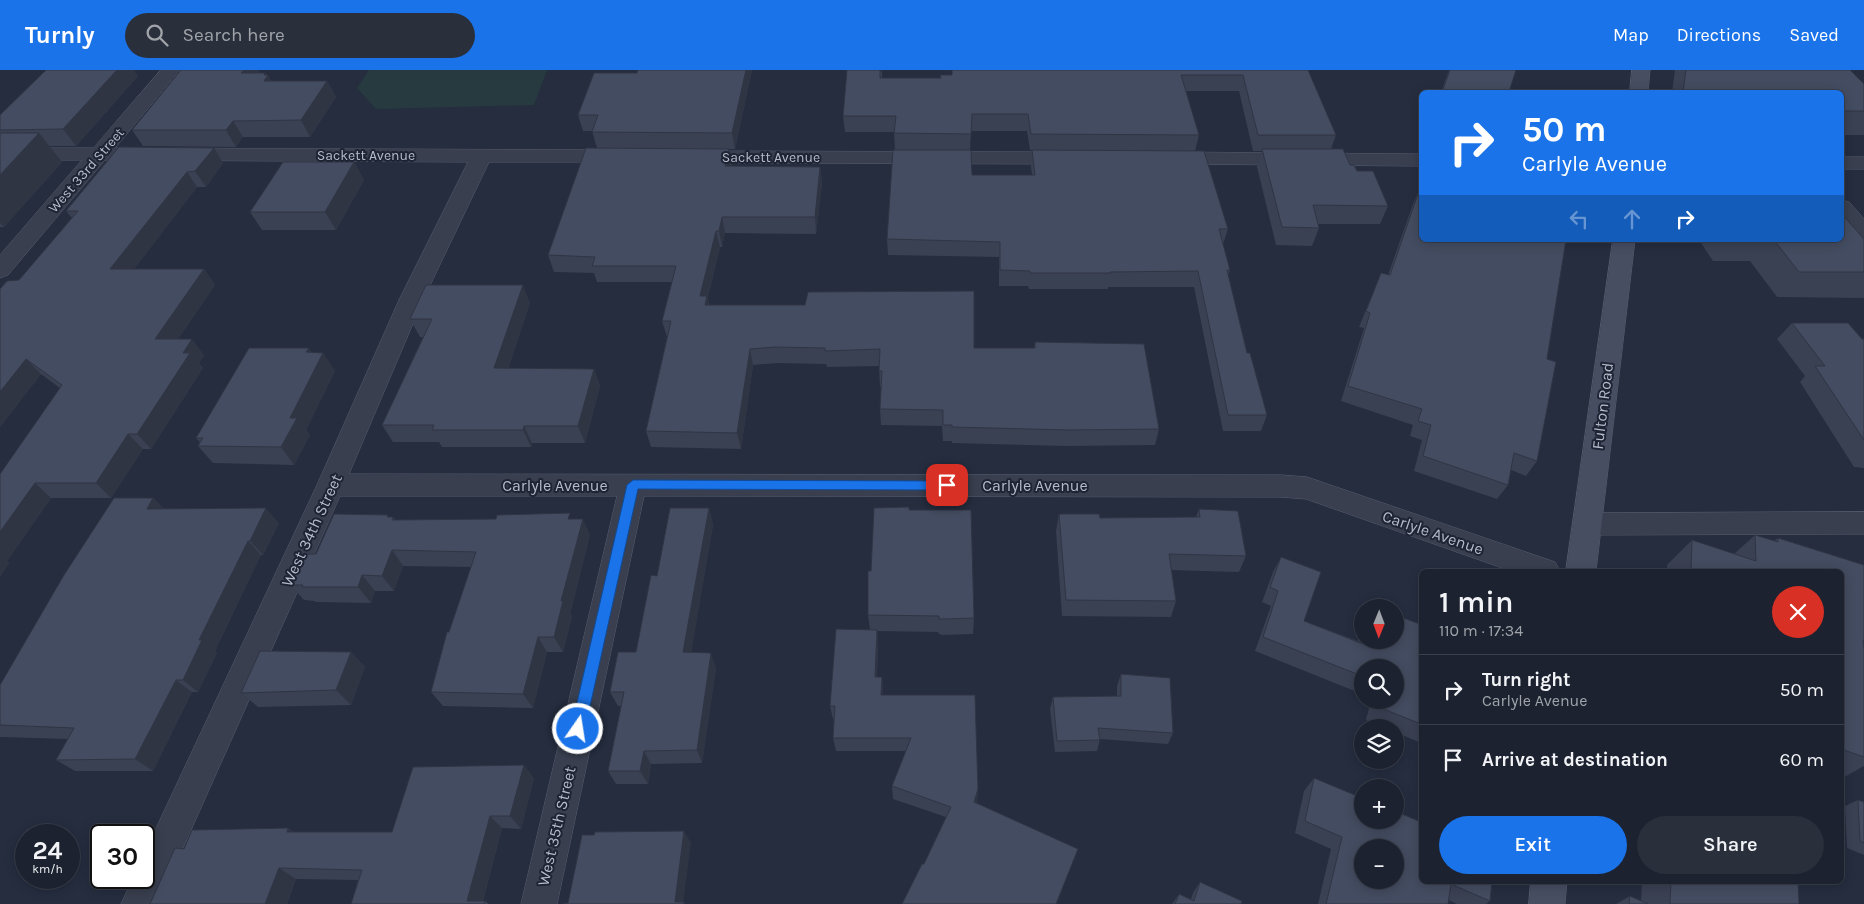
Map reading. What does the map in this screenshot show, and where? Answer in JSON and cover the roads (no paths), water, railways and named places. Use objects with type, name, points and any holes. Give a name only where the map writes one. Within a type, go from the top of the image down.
[{"type":"main road","points":[[1639,90],[1641,70]]},
{"type":"main road","name":"Fulton Road","points":[[1581,569],[1624,242]]},
{"type":"main road","points":[[1547,904],[1549,884]]},
{"type":"street","name":"West 33rd Street","points":[[0,270],[171,70]]},
{"type":"street","name":"Sackett Avenue","points":[[0,154],[644,156]]},
{"type":"street","name":"West 34th Street","points":[[139,904],[331,485],[411,300],[482,155]]},
{"type":"street","name":"Sackett Avenue","points":[[673,156],[1088,158]]},
{"type":"street","points":[[1147,158],[1419,160]]},
{"type":"street","points":[[1844,163],[1864,163]]},
{"type":"street","points":[[1844,210],[1864,232]]},
{"type":"street","name":"Carlyle Avenue","points":[[331,485],[1271,486],[1307,488],[1539,569]]},
{"type":"street","name":"West 35th Street","points":[[539,904],[633,485]]},
{"type":"street","points":[[1587,524],[1864,523]]}]
